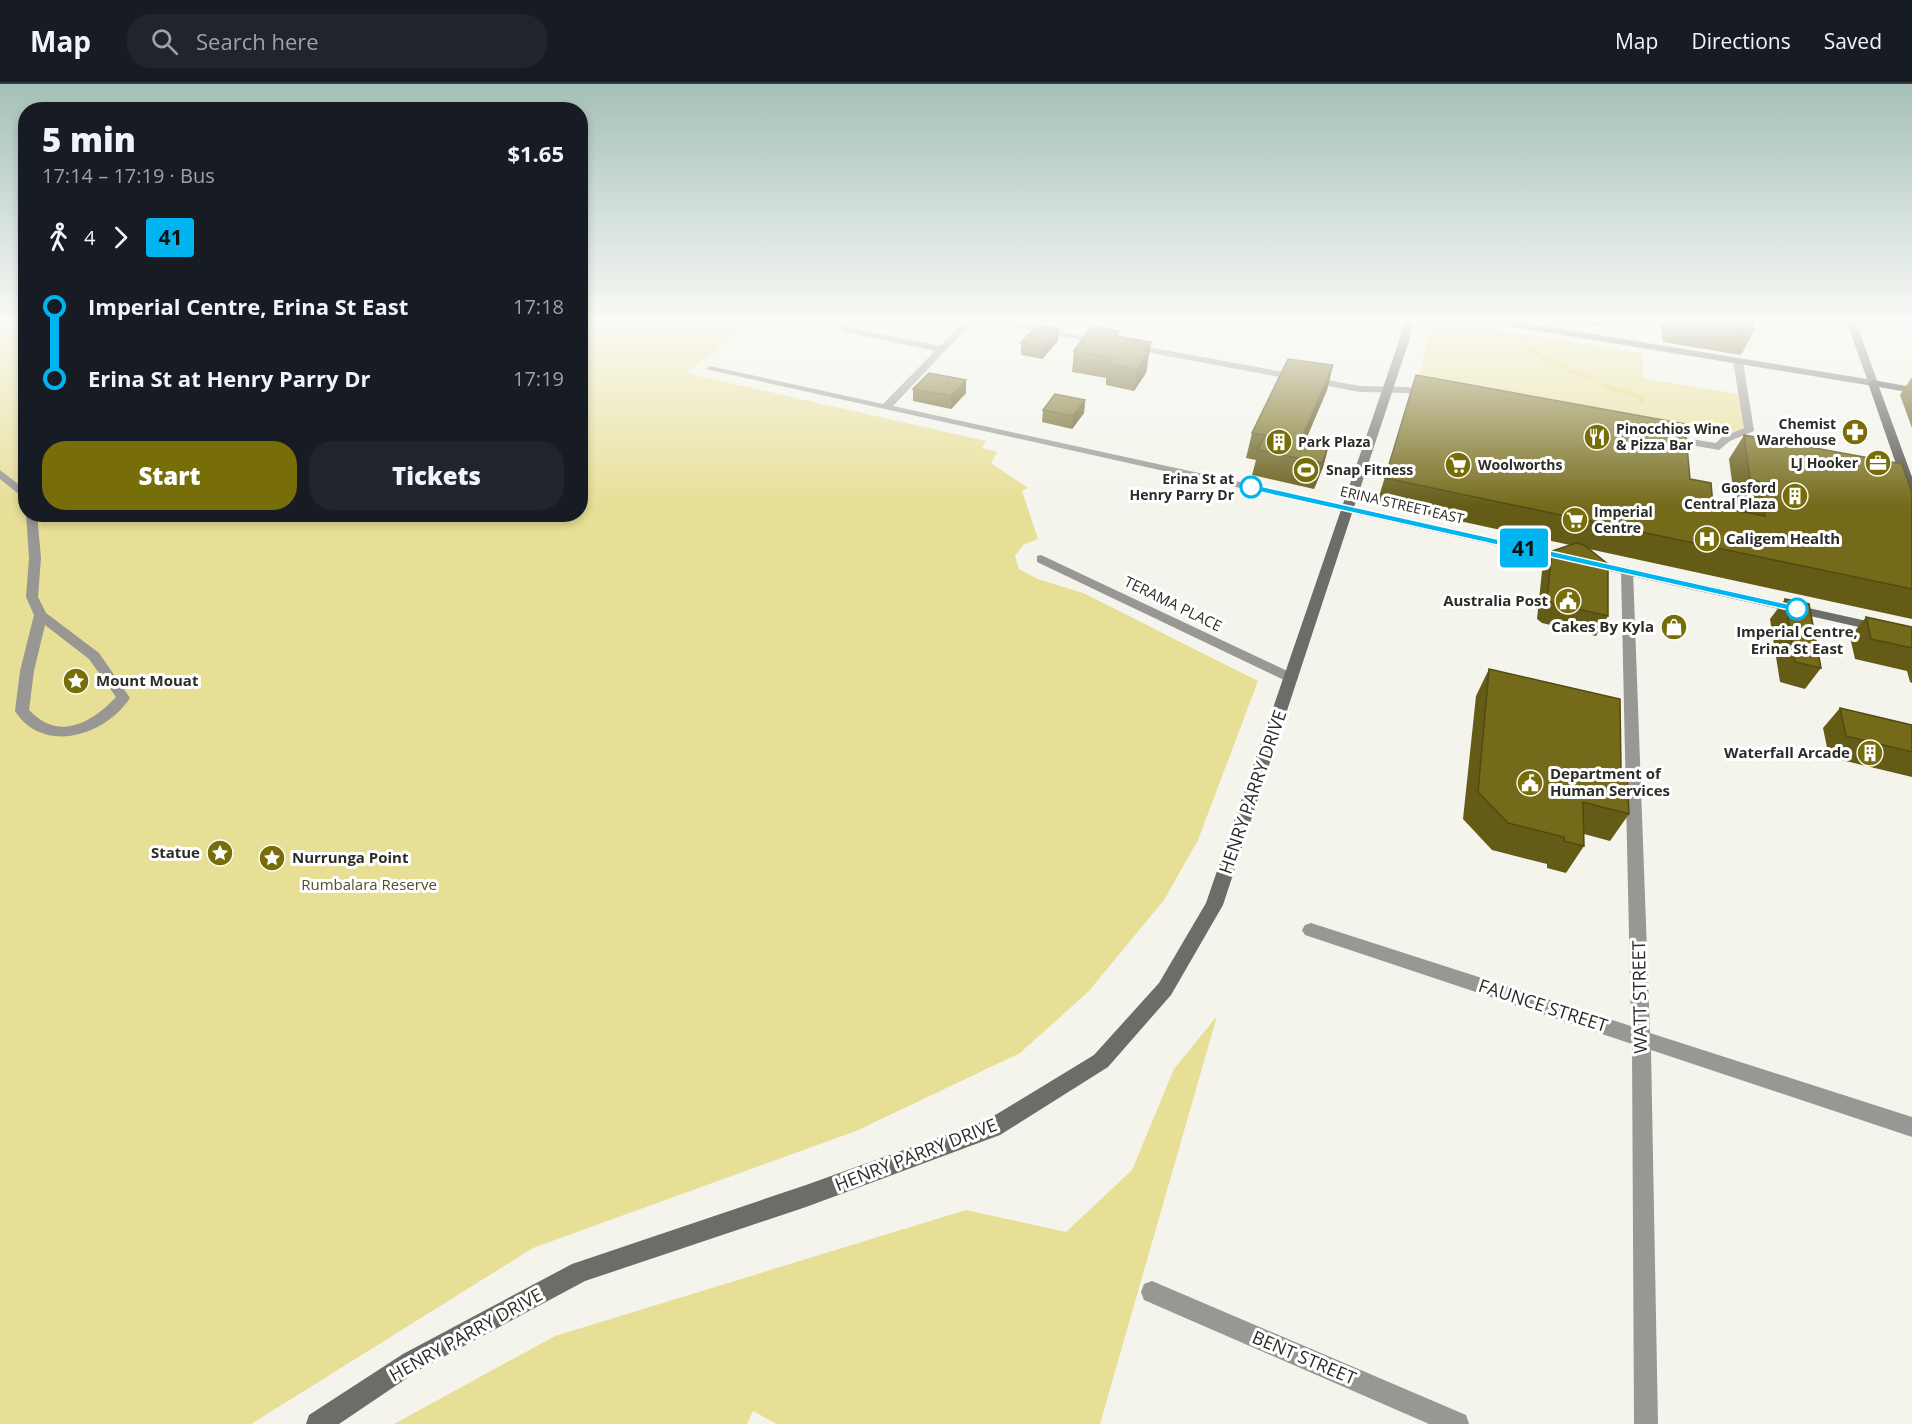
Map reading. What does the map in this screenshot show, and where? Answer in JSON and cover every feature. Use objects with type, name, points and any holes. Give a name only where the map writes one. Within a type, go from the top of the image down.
[{"type":"main road","name":"HENRY PARRY DRIVE","points":[[318,1424],[411,1362],[580,1272],[806,1196],[993,1128],[1101,1061],[1165,989],[1214,905],[1390,383]]},
{"type":"main road","points":[[1912,390],[1873,383],[1912,493]]},
{"type":"main road","name":"ERINA STREET EAST","points":[[1349,509],[1912,635]]},
{"type":"street","name":"ERINA STREET EAST","points":[[773,383],[1349,509]]},
{"type":"street","points":[[886,407],[909,383]]},
{"type":"street","points":[[1325,383],[1360,389],[1438,395]]},
{"type":"street","points":[[1655,436],[1719,447],[1726,439],[1750,429],[1742,383]]},
{"type":"street","points":[[0,473],[18,490]]},
{"type":"street","points":[[32,522],[35,558],[33,597],[41,615],[94,656],[123,698],[112,712],[99,722],[78,729],[47,732],[30,724],[22,711],[27,671],[41,615]]},
{"type":"street","name":"TERAMA PLACE","points":[[1041,559],[1291,678]]},
{"type":"street","name":"WATT STREET","points":[[1627,571],[1641,1038],[1646,1424]]},
{"type":"street","name":"FAUNCE STREET","points":[[1311,930],[1912,1127]]},
{"type":"street","name":"BENT STREET","points":[[1152,1292],[1457,1424]]},
{"type":"green space","name":"Rumbalara Reserve","points":[[0,383],[18,383],[18,522],[588,522],[588,383],[728,383],[986,441],[982,448],[997,452],[991,463],[1028,488],[1022,491],[1038,539],[1023,545],[1015,556],[1019,569],[1038,579],[1083,593],[1258,681],[1198,840],[1164,900],[1088,992],[1020,1053],[856,1131],[533,1248],[251,1424],[0,1424]]},
{"type":"green space","points":[[1420,383],[1670,383],[1738,394],[1746,426],[1738,431],[1702,435]]},
{"type":"green space","points":[[1217,1016],[1100,1424],[777,1424],[753,1411],[747,1424],[394,1424],[555,1336],[966,1210],[1066,1232],[1132,1170],[1174,1069]]},
{"type":"building","points":[[919,383],[964,383],[951,396],[913,389]]},
{"type":"building","name":"Park Plaza","points":[[1277,383],[1326,383],[1303,436],[1330,441],[1322,463],[1258,450],[1265,435],[1252,433]]},
{"type":"building","points":[[1414,383],[1457,383],[1685,424],[1690,479],[1711,483],[1713,506],[1765,516],[1759,481],[1750,479],[1744,435],[1902,464],[1912,493],[1912,589],[1385,478]]},
{"type":"building","points":[[1055,394],[1085,400],[1073,416],[1043,410]]},
{"type":"building","points":[[1576,543],[1584,545],[1608,564],[1608,616],[1552,603],[1547,598],[1552,551]]},
{"type":"building","points":[[1785,599],[1809,604],[1821,668],[1795,662]]},
{"type":"building","points":[[1866,617],[1912,627],[1912,648],[1871,639]]},
{"type":"building","name":"Department of Human Services","points":[[1489,669],[1620,699],[1621,771],[1627,772],[1629,814],[1583,802],[1584,846],[1564,841],[1564,837],[1508,823],[1478,792]]},
{"type":"building","points":[[1840,708],[1912,725],[1912,752],[1846,736]]},
{"type":"waterway","points":[[1604,386],[1641,397],[1642,401]]},
{"type":"bus line","name":"41","points":[[1251,487],[1797,609]]},
{"type":"place","name":"Chemist Warehouse","points":[[1855,432]]},
{"type":"place","name":"Pinocchios Wine & Pizza Bar","points":[[1597,437]]},
{"type":"place","name":"Park Plaza","points":[[1279,442]]},
{"type":"place","name":"LJ Hooker","points":[[1878,463]]},
{"type":"place","name":"Woolworths","points":[[1458,465]]},
{"type":"place","name":"Snap Fitness","points":[[1306,470]]},
{"type":"place","name":"Erina St at Henry Parry Dr","points":[[1251,487]]},
{"type":"place","name":"Gosford Central Plaza","points":[[1795,496]]},
{"type":"place","name":"Imperial Centre","points":[[1575,520]]},
{"type":"place","name":"Caligem Health","points":[[1707,539]]},
{"type":"place","name":"Australia Post","points":[[1568,601]]},
{"type":"place","name":"Imperial Centre, Erina St East","points":[[1797,609]]},
{"type":"place","name":"Cakes By Kyla","points":[[1674,627]]},
{"type":"place","name":"Mount Mouat","points":[[76,681]]},
{"type":"place","name":"Waterfall Arcade","points":[[1870,753]]},
{"type":"place","name":"Department of Human Services","points":[[1530,783]]},
{"type":"place","name":"Statue","points":[[220,853]]},
{"type":"place","name":"Nurrunga Point","points":[[272,858]]}]
